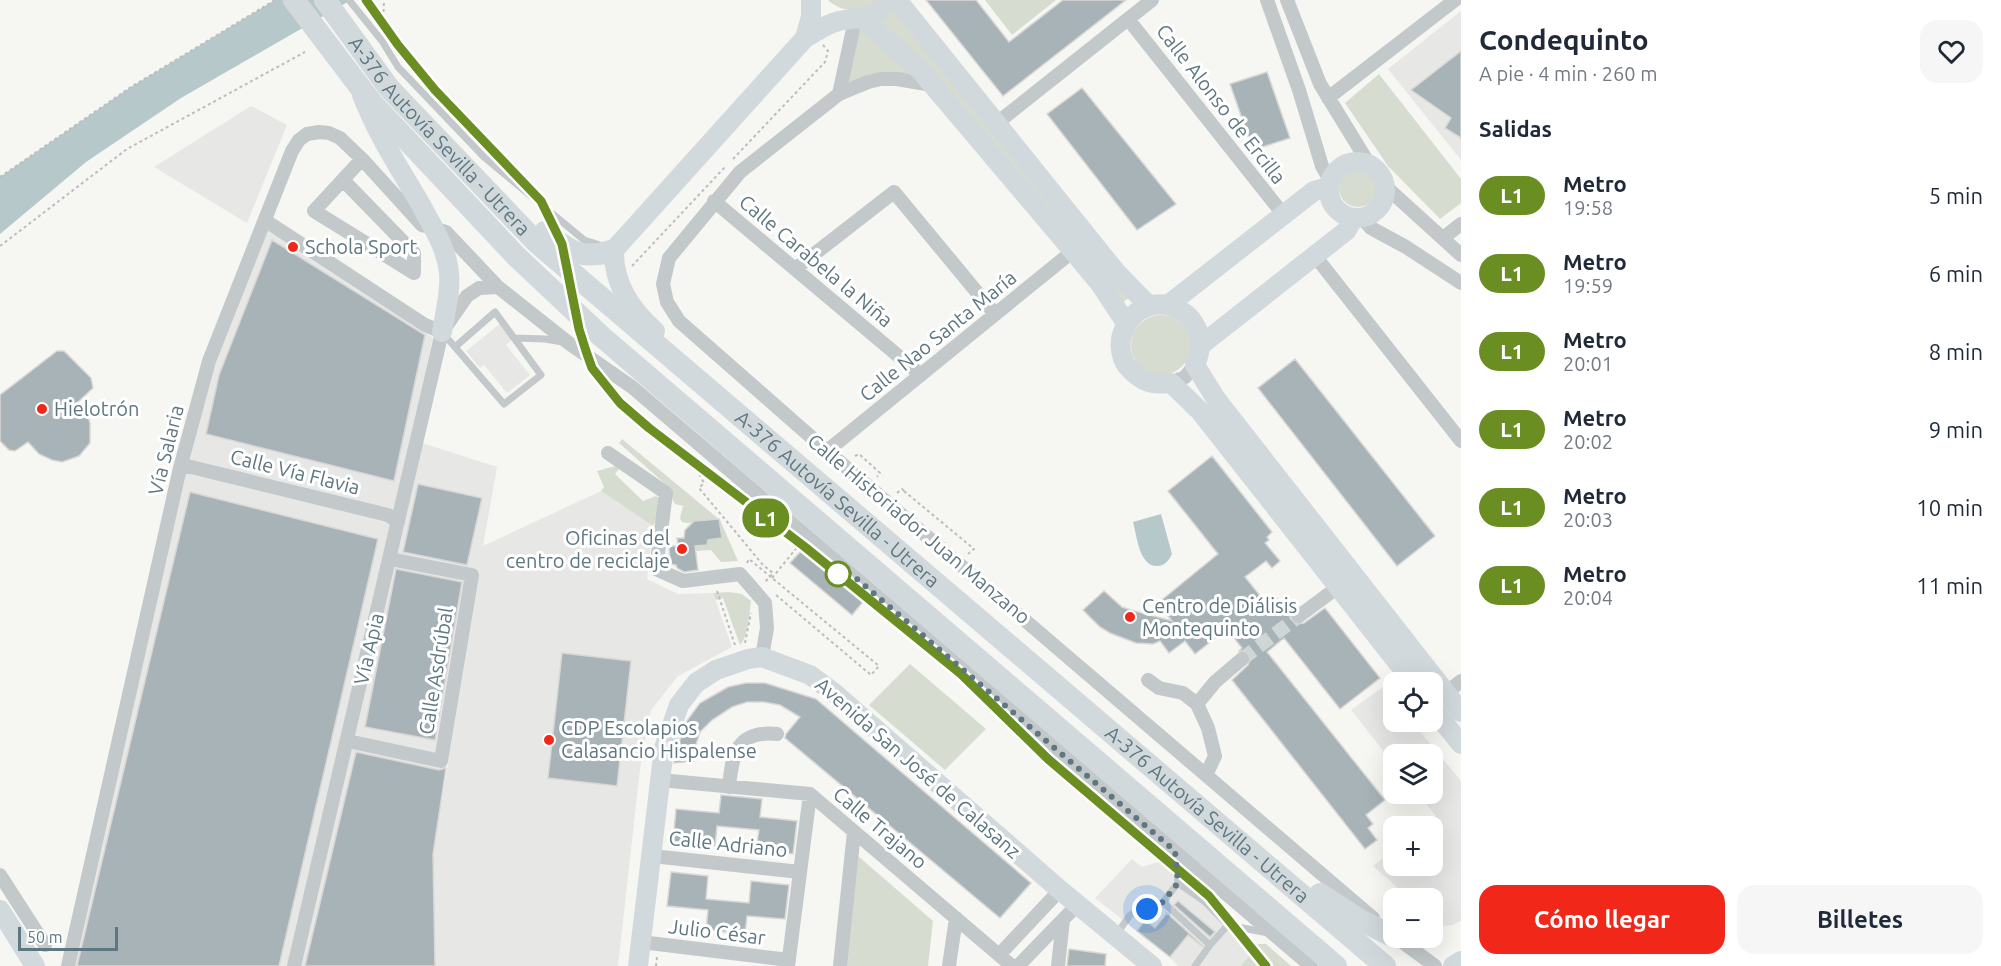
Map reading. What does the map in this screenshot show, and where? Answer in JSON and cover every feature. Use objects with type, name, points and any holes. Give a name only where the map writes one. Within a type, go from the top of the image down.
[{"type":"main road","name":"A-376 Autovía Sevilla - Utrera","points":[[294,0],[365,95],[517,257],[601,336],[1336,966]]},
{"type":"main road","name":"A-376 Autovía Sevilla - Utrera","points":[[336,5],[389,88],[536,243],[1385,966]]},
{"type":"main road","points":[[458,160],[567,249],[588,255],[599,255],[614,250]]},
{"type":"main road","points":[[1176,787],[1232,822],[1305,884],[1330,902],[1383,931]]},
{"type":"street","points":[[809,36],[812,0]]},
{"type":"street","points":[[816,0],[830,14],[855,20],[920,70],[1073,250],[1101,285],[1126,322]]},
{"type":"street","points":[[724,404],[703,374],[643,321],[630,306],[616,275],[614,250],[809,36],[826,26],[875,14],[888,0]]},
{"type":"street","points":[[897,0],[1116,272],[1149,306]]},
{"type":"street","points":[[997,123],[1152,0]]},
{"type":"street","points":[[1267,0],[1329,183],[1331,201],[1340,213],[1358,218],[1461,283]]},
{"type":"street","points":[[1201,345],[1346,231],[1358,218],[1375,212],[1384,200],[1385,186],[1380,173],[1369,164],[1320,84],[1287,0]]},
{"type":"street","points":[[1328,98],[1454,0]]},
{"type":"street","name":"Calle Alonso de Ercilla","points":[[1128,19],[1283,214]]},
{"type":"street","points":[[839,94],[855,20]]},
{"type":"street","name":"Calle Historiador Juan Manzano","points":[[932,85],[897,79],[881,79],[839,94],[740,172],[669,258],[663,284],[667,302],[679,321],[773,407],[1383,926]]},
{"type":"street","name":"Vía Apia","points":[[365,95],[371,119],[416,198],[440,231],[449,272],[448,339]]},
{"type":"street","name":"Vía Salaria","points":[[68,966],[180,468],[209,361],[292,151],[299,140],[307,134],[319,132],[329,133],[348,144],[422,225],[440,231],[498,287],[570,344],[632,387],[1311,966]]},
{"type":"street","points":[[343,180],[414,253],[414,273],[314,211],[362,159]]},
{"type":"street","points":[[1168,305],[1283,214],[1329,183],[1340,167],[1354,162],[1369,164]]},
{"type":"street","points":[[1385,186],[1461,255]]},
{"type":"street","points":[[795,269],[894,192],[995,314]]},
{"type":"street","name":"Calle Carabela la Niña","points":[[714,201],[921,375]]},
{"type":"street","points":[[266,221],[448,339]]},
{"type":"street","points":[[1443,238],[1461,224]]},
{"type":"street","name":"Calle Nao Santa María","points":[[827,451],[1073,250]]},
{"type":"street","points":[[1315,256],[1461,441]]},
{"type":"street","name":"Vía Apia","points":[[294,966],[398,522],[448,339],[467,296],[479,288],[498,287]]},
{"type":"street","points":[[1168,305],[1185,312],[1197,327],[1201,345],[1195,365],[1185,377],[1171,383],[1156,385],[1137,377],[1124,362],[1120,342],[1126,322],[1136,312],[1149,306],[1168,305]]},
{"type":"street","points":[[1195,365],[1216,399],[1454,687],[1461,712]]},
{"type":"street","points":[[1171,383],[1200,411],[1405,672]]},
{"type":"street","points":[[608,453],[666,494],[656,569],[683,581],[740,574],[758,590],[765,603],[767,628],[762,657],[748,659],[716,670],[696,683],[679,705],[669,728],[660,780],[652,856],[650,943],[638,966]]},
{"type":"street","name":"Calle Vía Flavia","points":[[180,468],[187,466],[388,515],[398,522]]},
{"type":"street","name":"Calle Asdrúbal","points":[[348,741],[441,761],[472,575],[390,559]]},
{"type":"street","points":[[1299,616],[1338,587]]},
{"type":"street","name":"Avenida San José de Calasanz","points":[[762,657],[810,675],[825,687],[1060,890],[1116,935],[1144,963]]},
{"type":"street","points":[[1197,704],[1215,682],[1242,659]]},
{"type":"street","points":[[1148,680],[1159,688],[1184,693],[1197,704],[1208,728],[1215,756],[1206,775]]},
{"type":"street","points":[[1443,722],[1461,744]]},
{"type":"street","points":[[729,787],[731,762],[738,746],[752,735],[777,734]]},
{"type":"street","name":"Calle Trajano","points":[[660,780],[810,794],[1012,966]]},
{"type":"street","points":[[788,963],[810,794]]},
{"type":"street","points":[[840,966],[854,832]]},
{"type":"street","name":"Calle Adriano","points":[[652,856],[800,872]]},
{"type":"street","points":[[0,875],[45,945]]},
{"type":"street","points":[[999,956],[1060,890]]},
{"type":"street","points":[[1018,966],[1078,904]]},
{"type":"street","points":[[0,910],[35,966]]},
{"type":"street","points":[[949,966],[956,918]]},
{"type":"street","points":[[1058,966],[1063,920]]},
{"type":"street","name":"Julio César","points":[[650,943],[788,963]]},
{"type":"street","name":"Calle Historiador Juan Manzano","points":[[1411,948],[1435,966]]},
{"type":"street","points":[[1453,966],[1461,961]]},
{"type":"lane","points":[[336,5],[382,40],[398,67],[484,157],[584,240],[614,250]]},
{"type":"lane","points":[[495,312],[541,375],[504,404],[448,339],[495,312]]},
{"type":"lane","points":[[515,338],[545,339],[570,344]]},
{"type":"lane","points":[[1116,935],[1130,915],[1163,902],[1178,883],[1175,851]]},
{"type":"lane","points":[[1178,883],[1204,901],[1228,925],[1275,934]]},
{"type":"lane","points":[[1163,902],[1210,945]]},
{"type":"lane","points":[[1195,966],[1228,925]]},
{"type":"path","points":[[0,177],[131,87],[275,0]]},
{"type":"path","points":[[382,40],[384,0]]},
{"type":"path","points":[[630,267],[825,62],[828,51],[809,36]]},
{"type":"path","points":[[0,246],[127,149],[305,52]]},
{"type":"path","points":[[599,382],[652,423]]},
{"type":"path","points":[[687,450],[704,483],[699,488],[763,565],[773,573],[758,590],[753,600],[745,643]]},
{"type":"path","points":[[858,464],[852,458],[859,454],[880,473]]},
{"type":"path","points":[[888,503],[902,489],[904,491]]},
{"type":"path","points":[[758,590],[785,603],[871,675],[879,666],[772,578]]},
{"type":"path","points":[[709,591],[723,590]]},
{"type":"path","points":[[758,590],[785,603]]},
{"type":"path","points":[[717,591],[737,652]]},
{"type":"path","points":[[650,943],[656,966]]},
{"type":"shaded area","points":[[275,0],[351,0],[181,98],[86,162],[0,234],[0,177],[131,87]]},
{"type":"shaded area","points":[[828,0],[878,0],[866,7],[847,10]]},
{"type":"shaded area","points":[[985,0],[1056,0],[1012,35]]},
{"type":"shaded area","points":[[894,4],[1130,297],[1122,303],[874,22]]},
{"type":"shaded area","points":[[1461,11],[1461,160],[1388,69]]},
{"type":"shaded area","points":[[859,26],[921,76],[845,85]]},
{"type":"shaded area","points":[[1379,74],[1461,179],[1461,203],[1440,219],[1388,166],[1345,103]]},
{"type":"shaded area","points":[[251,106],[287,125],[247,223],[154,167]]},
{"type":"shaded area","points":[[1358,169],[1372,174],[1377,188],[1372,202],[1358,207],[1344,202],[1339,188],[1344,174]]},
{"type":"shaded area","points":[[267,230],[433,338],[410,439],[497,467],[483,546],[601,491],[653,526],[647,579],[678,594],[713,593],[732,647],[678,676],[651,710],[640,769],[618,966],[64,966],[177,462]],"holes":[[[481,559],[441,807],[462,657]]]},
{"type":"shaded area","points":[[1155,315],[1167,315],[1178,320],[1186,328],[1191,345],[1189,357],[1178,370],[1167,375],[1155,375],[1144,370],[1136,362],[1131,351],[1131,339],[1136,328],[1144,320]]},
{"type":"shaded area","points":[[501,323],[514,338],[506,345],[530,375],[507,393],[484,365],[480,368],[466,351]]},
{"type":"shaded area","points":[[622,439],[720,520],[738,561],[721,562],[711,550],[696,551],[695,546],[707,543],[703,521],[682,522],[680,518],[683,506],[675,504],[671,489],[619,443]]},
{"type":"shaded area","points":[[619,465],[621,467],[615,474],[643,501],[656,496],[661,502],[653,526],[601,491],[604,487],[597,471]]},
{"type":"shaded area","points":[[1161,514],[1172,554],[1164,564],[1157,566],[1151,565],[1143,556],[1133,522]]},
{"type":"shaded area","points":[[713,593],[742,594],[751,601],[747,630],[740,645],[723,598],[716,600]]},
{"type":"shaded area","points":[[910,664],[986,729],[945,770],[869,705]]},
{"type":"shaded area","points":[[1383,687],[1383,732],[1420,732],[1430,744],[1383,744],[1383,750],[1351,710]]},
{"type":"shaded area","points":[[1443,759],[1461,781],[1461,921],[1452,925],[1443,926],[1443,888],[1398,888],[1384,876],[1443,876],[1443,816],[1436,816],[1426,804],[1443,804]]},
{"type":"shaded area","points":[[858,856],[933,921],[928,966],[845,966]]},
{"type":"shaded area","points":[[1383,858],[1383,875],[1373,866]]},
{"type":"shaded area","points":[[1132,859],[1142,867],[1158,862],[1168,865],[1216,913],[1258,944],[1241,966],[1178,966],[1170,957],[1095,898]]},
{"type":"shaded area","points":[[1258,944],[1266,944],[1291,966],[1241,966]]},
{"type":"building","points":[[926,0],[976,0],[1009,42],[1063,0],[1126,0],[1003,96]]},
{"type":"building","points":[[1461,51],[1461,138],[1445,128],[1451,118],[1411,90]]},
{"type":"building","points":[[1267,72],[1290,138],[1253,150],[1230,84]]},
{"type":"building","points":[[1082,88],[1176,204],[1137,230],[1047,114]]},
{"type":"building","points":[[272,240],[425,335],[394,481],[206,434],[219,375]]},
{"type":"building","name":"Hielotrón","points":[[57,351],[64,351],[91,378],[93,388],[78,402],[87,413],[90,423],[90,443],[79,456],[62,462],[39,454],[28,442],[15,451],[9,450],[0,441],[0,395]]},
{"type":"building","points":[[1295,359],[1435,536],[1397,566],[1258,388]]},
{"type":"building","points":[[1212,456],[1272,532],[1265,543],[1280,561],[1272,568],[1266,561],[1245,577],[1266,603],[1278,599],[1287,611],[1292,607],[1294,609],[1290,618],[1296,624],[1304,623],[1325,608],[1380,678],[1340,709],[1284,638],[1267,652],[1383,797],[1383,802],[1366,815],[1373,824],[1368,828],[1377,840],[1365,849],[1232,680],[1248,665],[1251,658],[1246,651],[1239,651],[1242,648],[1227,629],[1195,654],[1185,641],[1169,653],[1160,641],[1153,644],[1136,643],[1110,633],[1100,627],[1083,610],[1104,591],[1122,607],[1172,621],[1158,603],[1218,554],[1168,491]]},
{"type":"building","points":[[418,484],[482,498],[467,565],[403,552]]},
{"type":"building","points":[[190,492],[378,539],[279,966],[77,966]]},
{"type":"building","name":"Oficinas del centro de reciclaje","points":[[719,519],[722,538],[708,540],[707,545],[695,546],[698,570],[684,572],[676,565],[670,564],[669,546],[678,546],[677,538],[684,538],[685,530],[694,521]]},
{"type":"building","points":[[802,550],[863,602],[852,615],[790,563]]},
{"type":"building","points":[[396,569],[462,582],[435,740],[365,727]]},
{"type":"building","points":[[562,653],[631,661],[617,786],[548,778]]},
{"type":"building","points":[[746,683],[765,683],[816,699],[1031,883],[1000,918],[785,738],[800,717],[780,705],[747,702],[732,707],[712,720],[700,732],[694,751],[694,761],[674,763],[686,722],[700,703],[728,687]]},
{"type":"building","points":[[356,752],[439,770],[446,768],[433,854],[435,966],[305,966]]},
{"type":"building","points":[[721,795],[762,799],[760,817],[797,821],[793,854],[756,850],[759,830],[717,826],[715,846],[673,842],[676,809],[719,813]]},
{"type":"building","points":[[671,872],[708,876],[706,899],[749,903],[751,881],[789,885],[785,919],[747,916],[745,934],[706,930],[708,910],[667,906]]},
{"type":"building","points":[[1178,901],[1215,932],[1210,937],[1174,905]]},
{"type":"building","points":[[1167,913],[1203,946],[1188,935],[1170,957],[1137,931],[1145,920],[1155,928]]},
{"type":"building","points":[[1069,949],[1106,954],[1105,966],[1067,966]]},
{"type":"tunnel","points":[[1242,659],[1299,616]]},
{"type":"railway","points":[[367,0],[398,45],[435,90],[541,201],[562,244],[579,329],[592,368],[620,403],[667,443],[805,547],[961,674],[1048,759],[1155,850]]},
{"type":"metro line","name":"L1","points":[[366,0],[398,45],[435,90],[541,201],[562,244],[579,329],[592,368],[620,403],[732,493],[805,547],[961,674],[1048,759],[1209,896],[1266,966]]},
{"type":"place","name":"Schola Sport","points":[[293,247]]},
{"type":"place","name":"Hielotrón","points":[[42,409]]},
{"type":"place","name":"Oficinas del centro de reciclaje","points":[[682,549]]},
{"type":"place","name":"Centro de Diálisis Montequinto","points":[[1130,617]]},
{"type":"place","name":"CDP Escolapios Calasancio Hispalense","points":[[549,740]]},
{"type":"route","points":[[838,574],[850,573],[1175,851],[1178,883],[1163,902],[1147,909]]}]
